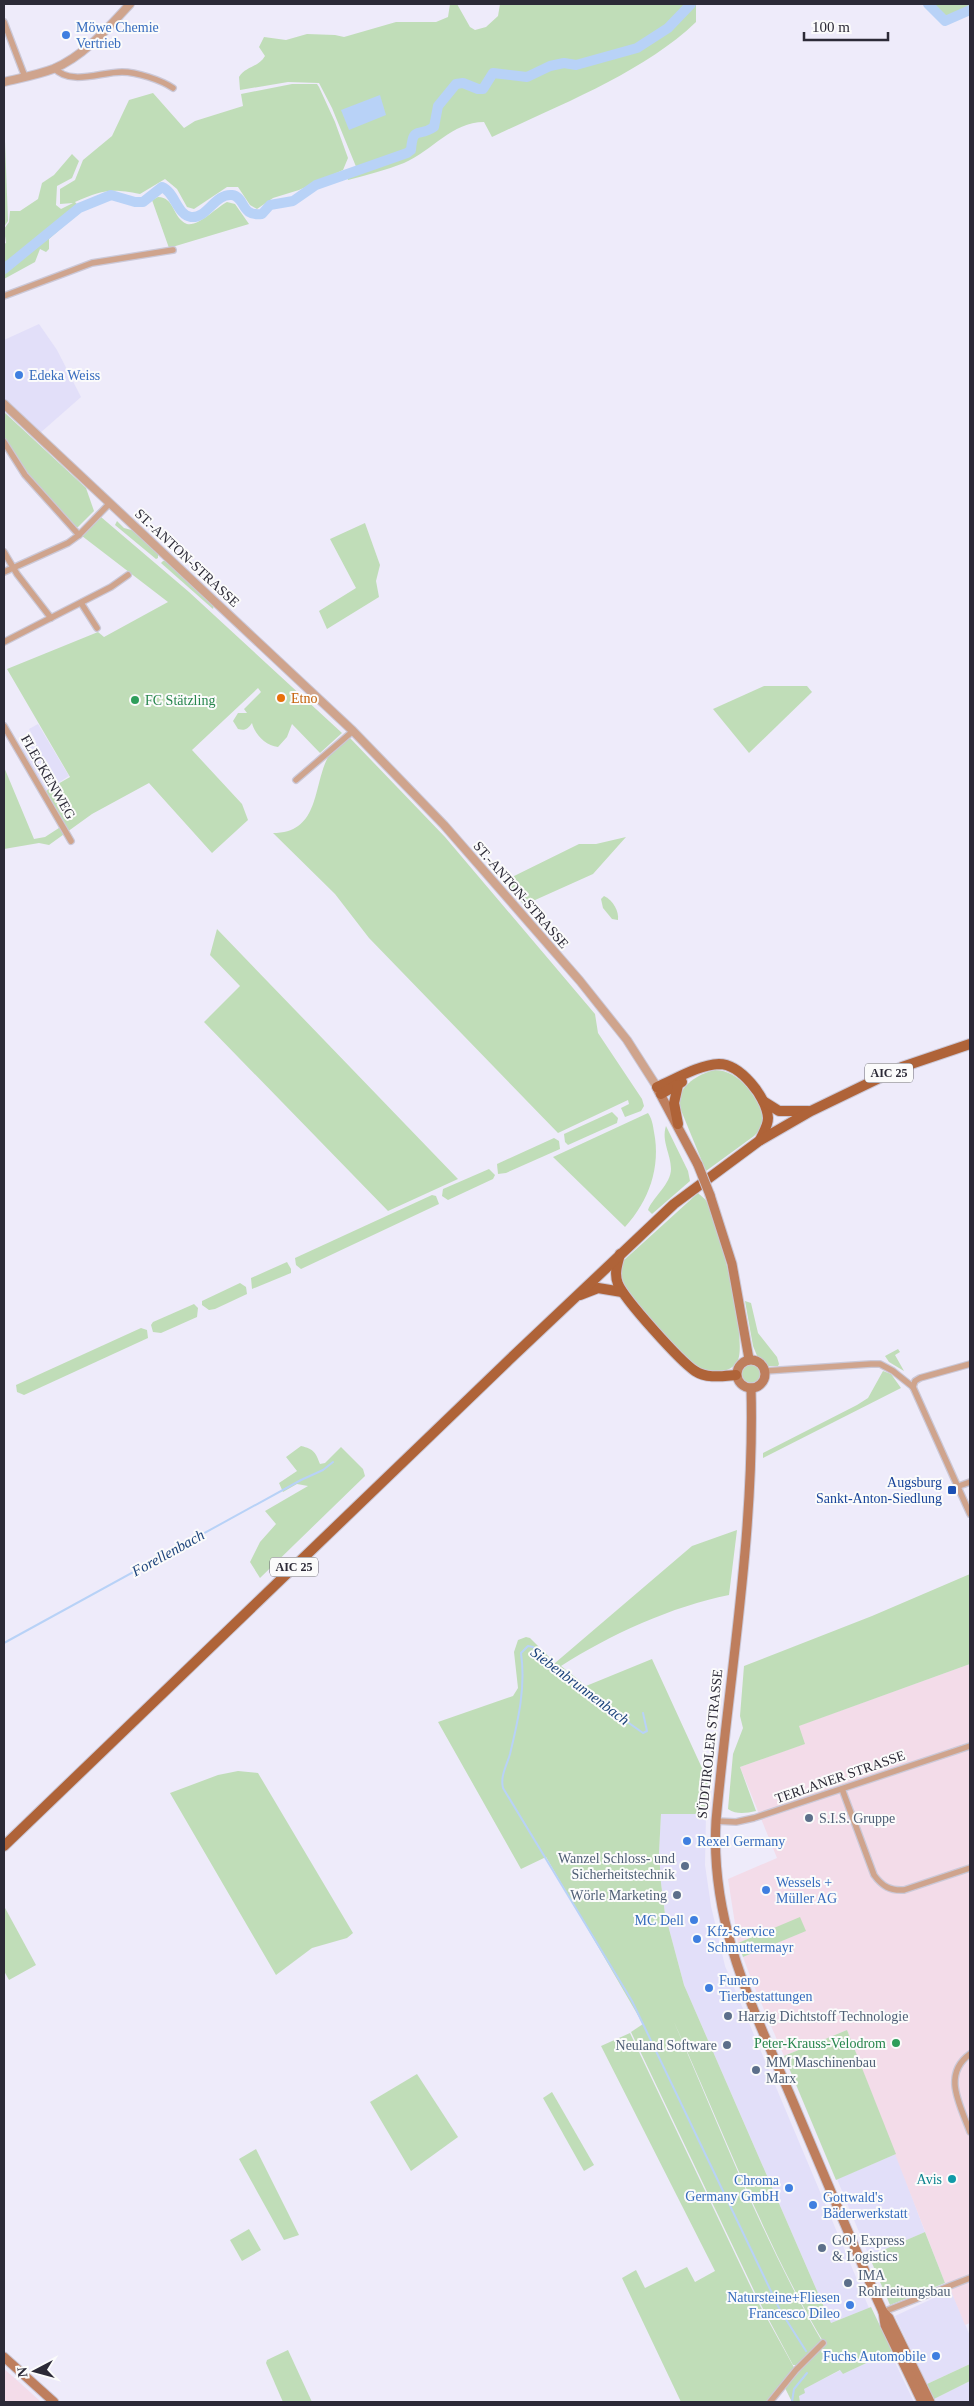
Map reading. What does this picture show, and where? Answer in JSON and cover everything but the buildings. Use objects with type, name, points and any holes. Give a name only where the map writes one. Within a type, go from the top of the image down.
[{"type":"main road","name":"AIC 25","points":[[4,1846],[509,1360],[674,1204],[759,1141],[811,1110],[902,1067],[970,1044]]},
{"type":"main road","points":[[657,1087],[711,1065],[729,1066],[746,1076],[762,1101],[768,1118],[759,1141]]},
{"type":"main road","points":[[657,1087],[678,1085],[699,1069]]},
{"type":"main road","points":[[678,1085],[674,1102],[678,1124]]},
{"type":"main road","points":[[657,1087],[678,1124],[710,1195],[728,1249],[741,1308],[749,1359]]},
{"type":"main road","points":[[762,1101],[779,1111],[811,1110]]},
{"type":"main road","points":[[621,1254],[616,1275],[622,1292],[696,1372],[711,1376],[736,1375]]},
{"type":"main road","points":[[578,1296],[598,1288],[622,1292]]},
{"type":"main road","points":[[749,1359],[760,1362],[765,1371],[762,1383],[752,1388],[742,1385],[736,1375],[740,1364],[749,1359]]},
{"type":"main road","name":"SÜDTIROLER STRASSE","points":[[752,1388],[753,1431],[747,1530],[716,1821],[715,1856],[719,1895],[734,1962],[884,2312],[892,2322],[930,2402]]},
{"type":"main road","name":"SÜDTIROLER STRASSE","points":[[884,2312],[885,2325],[922,2402]]},
{"type":"main road","points":[[4,2358],[54,2402]]},
{"type":"street","points":[[4,82],[54,68],[89,46],[130,4]]},
{"type":"street","points":[[4,22],[25,77]]},
{"type":"street","points":[[54,68],[68,77],[123,72],[162,80],[173,88]]},
{"type":"street","points":[[4,296],[92,263],[172,250]]},
{"type":"street","name":"ST.-ANTON-STRASSE","points":[[4,404],[353,731],[444,825],[568,967],[627,1040],[657,1087]]},
{"type":"street","points":[[4,442],[25,475],[79,535]]},
{"type":"street","points":[[4,572],[60,548],[79,535],[110,503]]},
{"type":"street","points":[[4,552],[17,574],[51,618]]},
{"type":"street","points":[[4,642],[80,603],[128,575]]},
{"type":"street","points":[[80,603],[96,628]]},
{"type":"street","name":"FLECKENWEG","points":[[4,726],[71,842]]},
{"type":"street","points":[[296,780],[353,731]]},
{"type":"street","points":[[765,1371],[871,1364],[880,1364],[893,1371],[913,1387],[970,1514]]},
{"type":"street","points":[[913,1387],[920,1378],[970,1364]]},
{"type":"street","points":[[959,1486],[970,1482]]},
{"type":"street","name":"TERLANER STRASSE","points":[[716,1821],[736,1822],[754,1818],[970,1746]]},
{"type":"street","points":[[842,1789],[874,1875],[882,1885],[896,1891],[904,1890],[970,1868]]},
{"type":"street","points":[[970,2054],[959,2065],[954,2083],[970,2132]]},
{"type":"street","points":[[884,2312],[970,2278]]},
{"type":"street","points":[[770,2402],[823,2343]]},
{"type":"shaded area","points":[[39,324],[57,350],[81,397],[40,433],[4,399],[4,340]]},
{"type":"shaded area","points":[[38,724],[69,776],[44,792],[20,751],[36,741],[29,729]]},
{"type":"shaded area","points":[[970,1664],[970,2323],[965,2325],[949,2286],[945,2283],[847,2030],[784,2056],[753,1984],[743,1957],[805,1931],[800,1918],[738,1943],[728,1879],[777,1858],[740,1767],[804,1744],[798,1726]]},
{"type":"shaded area","points":[[661,1813],[706,1814],[705,1865],[711,1906],[725,1966],[869,2308],[831,2323],[684,1985],[665,1914],[659,1853]]},
{"type":"shaded area","points":[[896,2154],[925,2232],[869,2256],[837,2179]]},
{"type":"shaded area","points":[[951,2290],[970,2336],[970,2364],[927,2384],[895,2316]]},
{"type":"shaded area","points":[[890,2352],[914,2402],[800,2402],[799,2396],[803,2389],[841,2370],[843,2374]]},
{"type":"shaded area","points":[[4,2369],[19,2382],[41,2402],[4,2402]]},
{"type":"shaded area","points":[[970,2381],[970,2402],[936,2402],[934,2399]]},
{"type":"green space","points":[[450,4],[457,4],[470,27],[475,30],[486,27],[498,16],[500,4],[696,4],[696,22],[675,40],[626,72],[599,87],[492,137],[484,122],[473,123],[452,132],[424,152],[404,163],[348,180],[347,176],[409,155],[408,149],[406,152],[380,159],[357,169],[332,108],[319,83],[288,82],[240,90],[239,77],[265,56],[259,47],[264,37],[286,40],[307,34],[344,37],[396,22],[436,22],[448,17]]},
{"type":"green space","points":[[933,4],[970,4],[970,8],[947,17]]},
{"type":"green space","points":[[292,84],[317,84],[319,87],[335,122],[348,158],[343,170],[299,190],[273,198],[257,209],[250,205],[238,187],[227,187],[194,209],[187,207],[177,189],[165,179],[140,194],[107,191],[93,195],[75,202],[82,210],[49,239],[49,249],[46,252],[40,249],[35,262],[4,279],[4,244],[6,243],[4,229],[9,222],[10,211],[20,211],[38,199],[42,183],[54,175],[72,154],[79,161],[72,178],[57,186],[56,205],[61,209],[73,203],[60,204],[60,189],[75,180],[83,160],[112,136],[129,100],[153,93],[184,128],[195,121],[243,106],[241,94]]},
{"type":"green space","points":[[4,115],[8,221],[4,227]]},
{"type":"green space","points":[[158,197],[168,200],[182,221],[187,224],[202,220],[227,202],[235,204],[249,224],[169,248],[152,200]]},
{"type":"green space","points":[[4,412],[86,488],[94,511],[78,527],[75,527],[23,468],[4,437]]},
{"type":"green space","name":"FC Stätzling","points":[[101,517],[189,592],[342,733],[320,753],[292,724],[287,737],[278,747],[269,745],[262,739],[252,723],[246,729],[238,729],[233,721],[238,713],[247,713],[244,709],[261,692],[258,688],[192,750],[242,804],[248,820],[212,853],[149,783],[92,814],[49,845],[39,843],[4,849],[4,767],[34,839],[45,837],[62,826],[44,792],[70,777],[7,669],[98,632],[104,637],[168,602],[82,536]]},
{"type":"green space","points":[[117,521],[124,528],[135,531],[158,553],[158,558],[156,559],[115,525]]},
{"type":"green space","points":[[365,523],[380,565],[376,581],[379,597],[327,629],[319,611],[356,588],[330,539]]},
{"type":"green space","points":[[166,561],[214,605],[213,609],[161,563]]},
{"type":"green space","points":[[764,686],[807,686],[812,692],[749,753],[713,709]]},
{"type":"green space","points":[[349,737],[445,837],[595,1014],[598,1033],[642,1099],[644,1106],[641,1111],[625,1117],[621,1108],[629,1104],[628,1100],[558,1133],[369,938],[335,894],[273,833],[288,831],[299,826],[307,817],[327,759]]},
{"type":"green space","points":[[626,837],[593,874],[524,905],[504,881],[579,844],[596,844]]},
{"type":"green space","points":[[604,896],[615,906],[618,920],[612,919],[603,908],[601,899]]},
{"type":"green space","points":[[217,929],[458,1179],[388,1211],[204,1022],[240,986],[210,955]]},
{"type":"green space","points":[[715,1070],[732,1074],[739,1079],[756,1099],[764,1115],[760,1130],[754,1136],[706,1171],[678,1103],[682,1091],[691,1081],[702,1074]]},
{"type":"green space","points":[[612,1112],[618,1118],[617,1123],[568,1145],[565,1142],[564,1134]]},
{"type":"green space","points":[[648,1113],[653,1124],[656,1145],[654,1171],[647,1195],[625,1227],[553,1157]]},
{"type":"green space","points":[[666,1126],[688,1171],[690,1181],[652,1214],[648,1210],[668,1180],[671,1169],[665,1142]]},
{"type":"green space","points":[[554,1138],[559,1141],[560,1149],[506,1173],[498,1174],[497,1164]]},
{"type":"green space","points":[[489,1169],[495,1175],[493,1179],[448,1200],[442,1196],[443,1189]]},
{"type":"green space","points":[[698,1193],[707,1202],[719,1235],[731,1284],[739,1333],[740,1351],[737,1362],[729,1369],[719,1372],[708,1372],[699,1369],[682,1356],[626,1292],[620,1277],[622,1262]]},
{"type":"green space","points":[[432,1195],[436,1196],[439,1204],[301,1269],[296,1265],[295,1258]]},
{"type":"green space","points":[[287,1262],[291,1273],[252,1289],[251,1278]]},
{"type":"green space","points":[[240,1283],[246,1287],[247,1294],[215,1309],[209,1310],[202,1305],[202,1301]]},
{"type":"green space","points":[[745,1301],[751,1303],[758,1333],[777,1357],[778,1366],[766,1366],[758,1358],[753,1346]]},
{"type":"green space","points":[[194,1304],[198,1308],[197,1317],[161,1333],[153,1332],[151,1325],[153,1322]]},
{"type":"green space","points":[[141,1328],[147,1330],[148,1338],[24,1395],[17,1392],[16,1385]]},
{"type":"green space","points":[[898,1349],[900,1352],[895,1355],[904,1371],[889,1362],[885,1356]]},
{"type":"green space","points":[[750,1362],[760,1369],[761,1373],[754,1383],[750,1384],[740,1377],[739,1373],[746,1363]]},
{"type":"green space","points":[[883,1371],[891,1374],[901,1388],[763,1458],[763,1453],[868,1398]]},
{"type":"green space","points":[[301,1446],[314,1452],[320,1464],[325,1463],[341,1447],[363,1469],[365,1476],[260,1578],[250,1562],[260,1542],[276,1524],[265,1511],[308,1486],[297,1484],[283,1492],[279,1483],[297,1471],[286,1457]]},
{"type":"green space","points":[[737,1530],[729,1595],[686,1606],[642,1623],[600,1643],[561,1666],[586,1686],[652,1659],[707,1779],[709,1797],[706,1814],[661,1814],[659,1853],[665,1914],[684,1985],[831,2323],[871,2307],[892,2351],[843,2374],[840,2370],[804,2389],[805,2393],[799,2396],[800,2402],[792,2402],[785,2388],[824,2343],[802,2305],[763,2226],[674,2022],[762,2225],[801,2304],[823,2343],[796,2365],[793,2365],[759,2301],[631,2032],[643,2024],[546,1857],[521,1869],[438,1722],[513,1696],[518,1688],[514,1652],[518,1640],[526,1637],[530,1638],[555,1663],[692,1546]]},
{"type":"green space","points":[[970,1574],[970,1664],[799,1726],[805,1744],[740,1767],[756,1811],[738,1813],[728,1809],[733,1754],[743,1728],[740,1716],[744,1666],[872,1616]]},
{"type":"green space","points":[[238,1771],[258,1773],[353,1933],[347,1938],[312,1948],[276,1975],[170,1793],[218,1775]]},
{"type":"green space","points":[[4,1906],[36,1965],[9,1980],[4,1971]]},
{"type":"green space","points":[[800,1917],[806,1931],[743,1957],[738,1943]]},
{"type":"green space","points":[[847,2030],[896,2154],[836,2180],[784,2056]]},
{"type":"green space","points":[[630,2033],[758,2302],[796,2371],[770,2402],[681,2402],[622,2278],[636,2270],[645,2288],[687,2267],[695,2282],[715,2271],[601,2046]]},
{"type":"green space","points":[[417,2074],[458,2137],[411,2171],[370,2102]]},
{"type":"green space","points":[[552,2092],[594,2165],[584,2171],[543,2098]]},
{"type":"green space","points":[[256,2149],[299,2235],[284,2240],[239,2159]]},
{"type":"green space","points":[[249,2229],[261,2250],[242,2261],[230,2240]]},
{"type":"green space","points":[[925,2232],[945,2283],[890,2305],[869,2256]]},
{"type":"green space","points":[[288,2350],[312,2402],[283,2402],[266,2363],[267,2360]]},
{"type":"green space","points":[[970,2364],[970,2381],[934,2399],[927,2384]]},
{"type":"water","points":[[380,95],[386,115],[349,130],[341,110]]},
{"type":"waterway","points":[[4,269],[79,208],[111,195],[135,202],[143,202],[162,187],[170,194],[182,212],[191,217],[197,217],[221,198],[226,195],[232,195],[240,199],[250,213],[262,214],[270,205],[293,201],[316,185],[407,153],[411,150],[413,137],[417,133],[434,127],[438,106],[456,84],[463,83],[483,89],[493,73],[527,77],[550,66],[564,63],[576,65],[637,48],[668,28],[691,4]]},
{"type":"waterway","points":[[928,4],[945,21],[970,10]]},
{"type":"waterway","name":"Forellenbach","points":[[4,1643],[301,1480],[323,1470],[333,1462]]},
{"type":"waterway","name":"Siebenbrunnenbach","points":[[643,1713],[647,1731],[643,1733],[554,1670],[533,1647],[528,1646],[521,1653],[522,1691],[516,1729],[503,1775],[503,1788],[632,2001],[780,2310],[806,2351]]},
{"type":"waterway","name":"Siebenbrunnenbach","points":[[792,2402],[794,2389],[807,2373]]},
{"type":"place","name":"Möwe Chemie Vertrieb","points":[[66,35]]},
{"type":"place","name":"Edeka Weiss","points":[[19,375]]},
{"type":"place","name":"Etno","points":[[281,698]]},
{"type":"place","name":"FC Stätzling","points":[[135,700]]},
{"type":"place","name":"Augsburg Sankt-Anton-Siedlung","points":[[952,1490]]},
{"type":"place","name":"S.I.S. Gruppe","points":[[809,1818]]},
{"type":"place","name":"Rexel Germany","points":[[687,1841]]},
{"type":"place","name":"Wanzel Schloss- und Sicherheitstechnik","points":[[685,1866]]},
{"type":"place","name":"Wessels + Müller AG","points":[[766,1890]]},
{"type":"place","name":"Wörle Marketing","points":[[677,1895]]},
{"type":"place","name":"MC Dell","points":[[694,1920]]},
{"type":"place","name":"Kfz-Service Schmuttermayr","points":[[697,1939]]},
{"type":"place","name":"Funero Tierbestattungen","points":[[709,1988]]},
{"type":"place","name":"Harzig Dichtstoff Technologie","points":[[728,2016]]},
{"type":"place","name":"Peter-Krauss-Velodrom","points":[[896,2043]]},
{"type":"place","name":"Neuland Software","points":[[727,2045]]},
{"type":"place","name":"MM Maschinenbau Marx","points":[[756,2070]]},
{"type":"place","name":"Avis","points":[[952,2179]]},
{"type":"place","name":"Chroma Germany GmbH","points":[[789,2188]]},
{"type":"place","name":"Gottwald's Bäderwerkstatt","points":[[813,2205]]},
{"type":"place","name":"GO! Express & Logistics","points":[[822,2248]]},
{"type":"place","name":"IMA Rohrleitungsbau","points":[[848,2283]]},
{"type":"place","name":"Natursteine+Fliesen Francesco Dileo","points":[[850,2305]]},
{"type":"place","name":"Fuchs Automobile","points":[[936,2356]]}]
